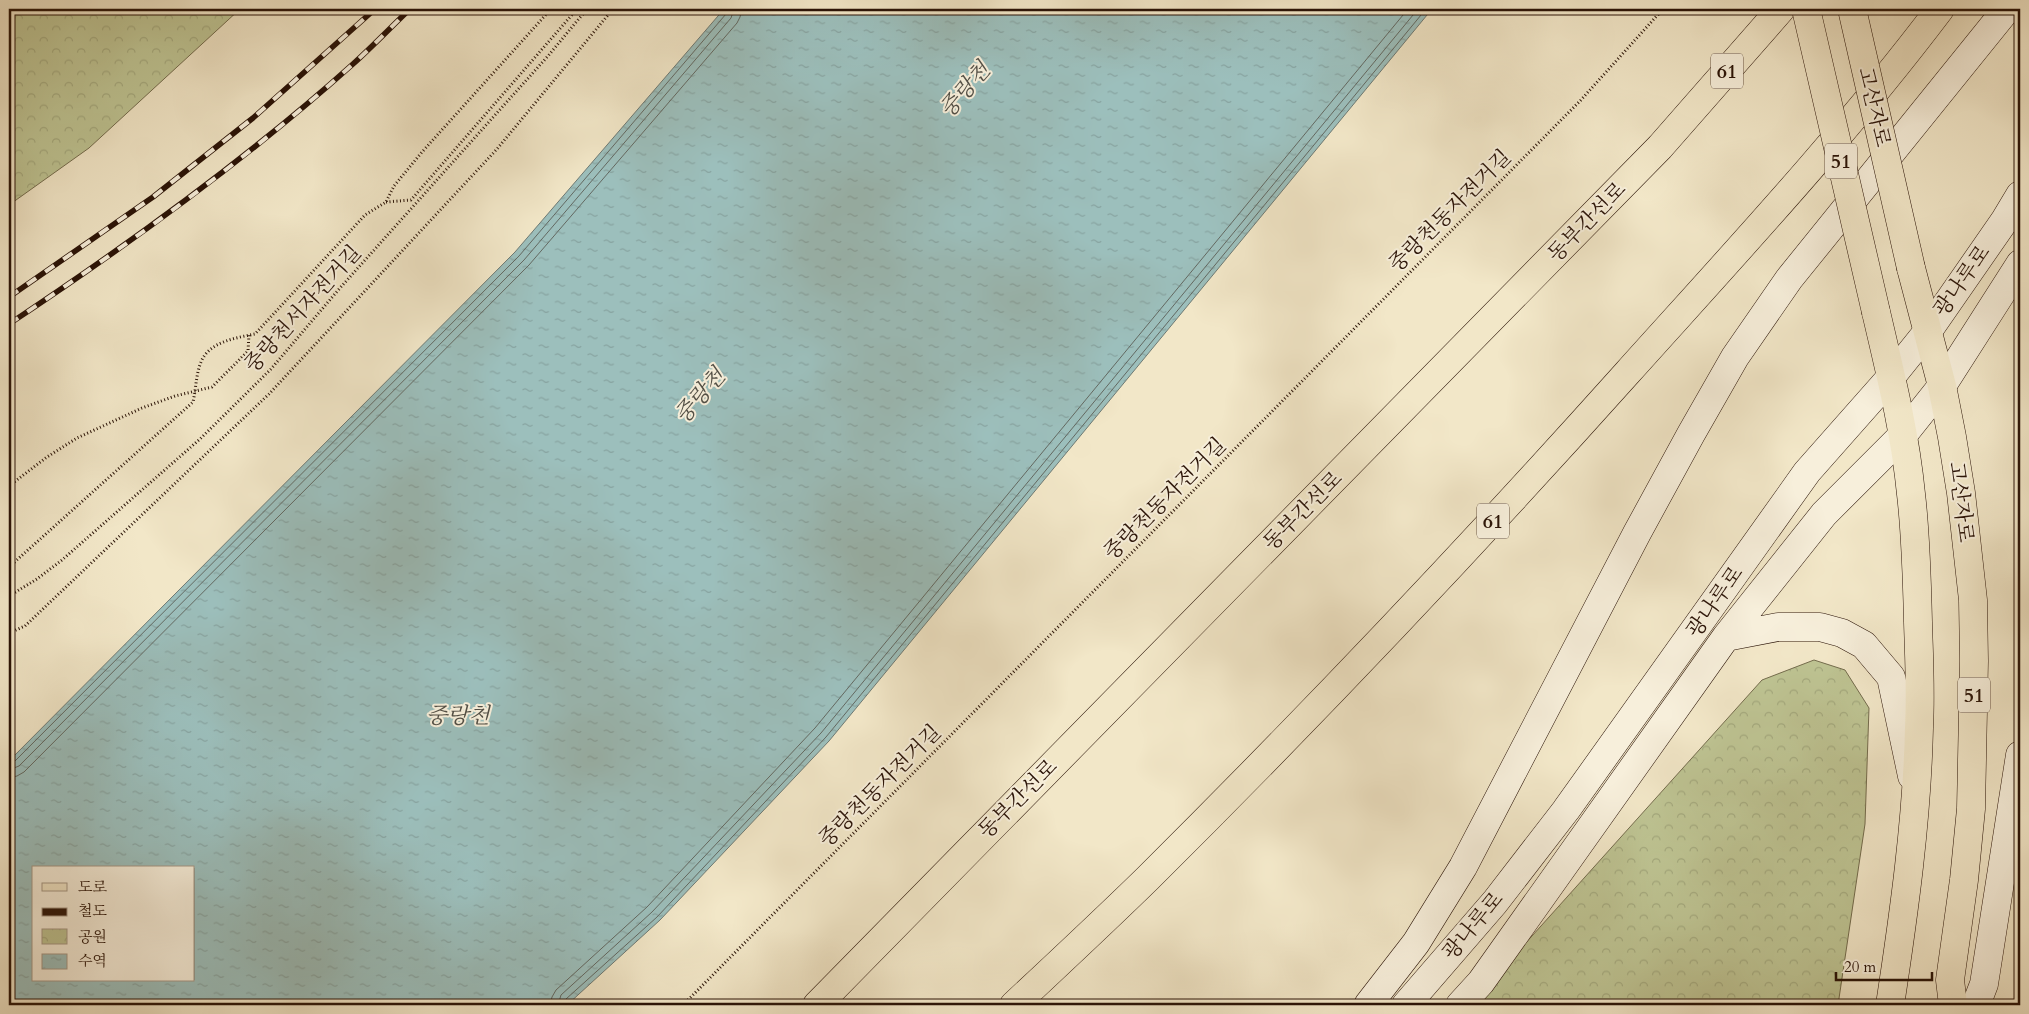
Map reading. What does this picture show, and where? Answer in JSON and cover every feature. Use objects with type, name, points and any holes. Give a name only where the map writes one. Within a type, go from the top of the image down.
[{"type":"main road","name":"동부간선로","points":[[817,1005],[1660,147],[1781,9]]},
{"type":"main road","name":"고산자로","points":[[1806,9],[1891,377],[1903,435],[1911,493],[1916,572],[1920,727],[1916,792],[1902,928],[1890,1005]]},
{"type":"main road","name":"고산자로","points":[[1852,9],[1911,268],[1942,386],[1961,493],[1973,600],[1974,661],[1970,809],[1964,880],[1950,980],[1954,1005]]},
{"type":"main road","name":"61","points":[[1014,1005],[1147,879],[1330,693],[1522,490],[1814,163],[1916,42],[1940,9]]},
{"type":"main road","points":[[1368,1005],[1416,943],[1463,867],[1642,525],[1735,357],[1789,279],[2007,9]]},
{"type":"main road","name":"광나루로","points":[[1406,1005],[1495,902],[1566,810],[1807,472],[1891,377],[1928,331],[2005,220],[2020,195]]},
{"type":"main road","name":"광나루로","points":[[1460,1005],[1480,982],[1726,637],[1824,514],[1903,435],[1942,386],[2020,264]]},
{"type":"main road","points":[[1726,637],[1778,627],[1820,627],[1842,633],[1864,645],[1891,677],[1916,792]]},
{"type":"main road","points":[[1976,1005],[1984,984],[2020,754]]},
{"type":"path","points":[[386,202],[394,186],[422,152],[551,9]]},
{"type":"path","points":[[9,567],[193,402],[200,364],[208,350],[232,339],[255,334],[365,214],[386,202],[411,200],[577,9]]},
{"type":"path","name":"중랑천서자전거길","points":[[9,596],[37,579],[62,560],[200,440],[271,370],[340,288],[548,56],[587,9]]},
{"type":"path","points":[[9,632],[25,626],[270,394],[497,149],[613,9]]},
{"type":"path","name":"중랑천동자전거길","points":[[683,1005],[1566,115],[1663,9]]},
{"type":"path","points":[[9,486],[47,457],[77,438],[142,408],[212,387],[248,351],[249,335]]},
{"type":"green space","points":[[9,9],[240,9],[89,148],[9,205]]},
{"type":"green space","points":[[1814,660],[1845,670],[1869,708],[1865,824],[1838,1005],[1470,1005],[1762,680]]},
{"type":"water","name":"중랑천","points":[[724,9],[1432,9],[829,741],[660,920],[567,1005],[9,1005],[9,761],[515,252]]},
{"type":"railway","points":[[9,297],[153,197],[253,118],[375,9]]},
{"type":"railway","points":[[9,324],[98,264],[229,168],[353,64],[410,9]]}]
